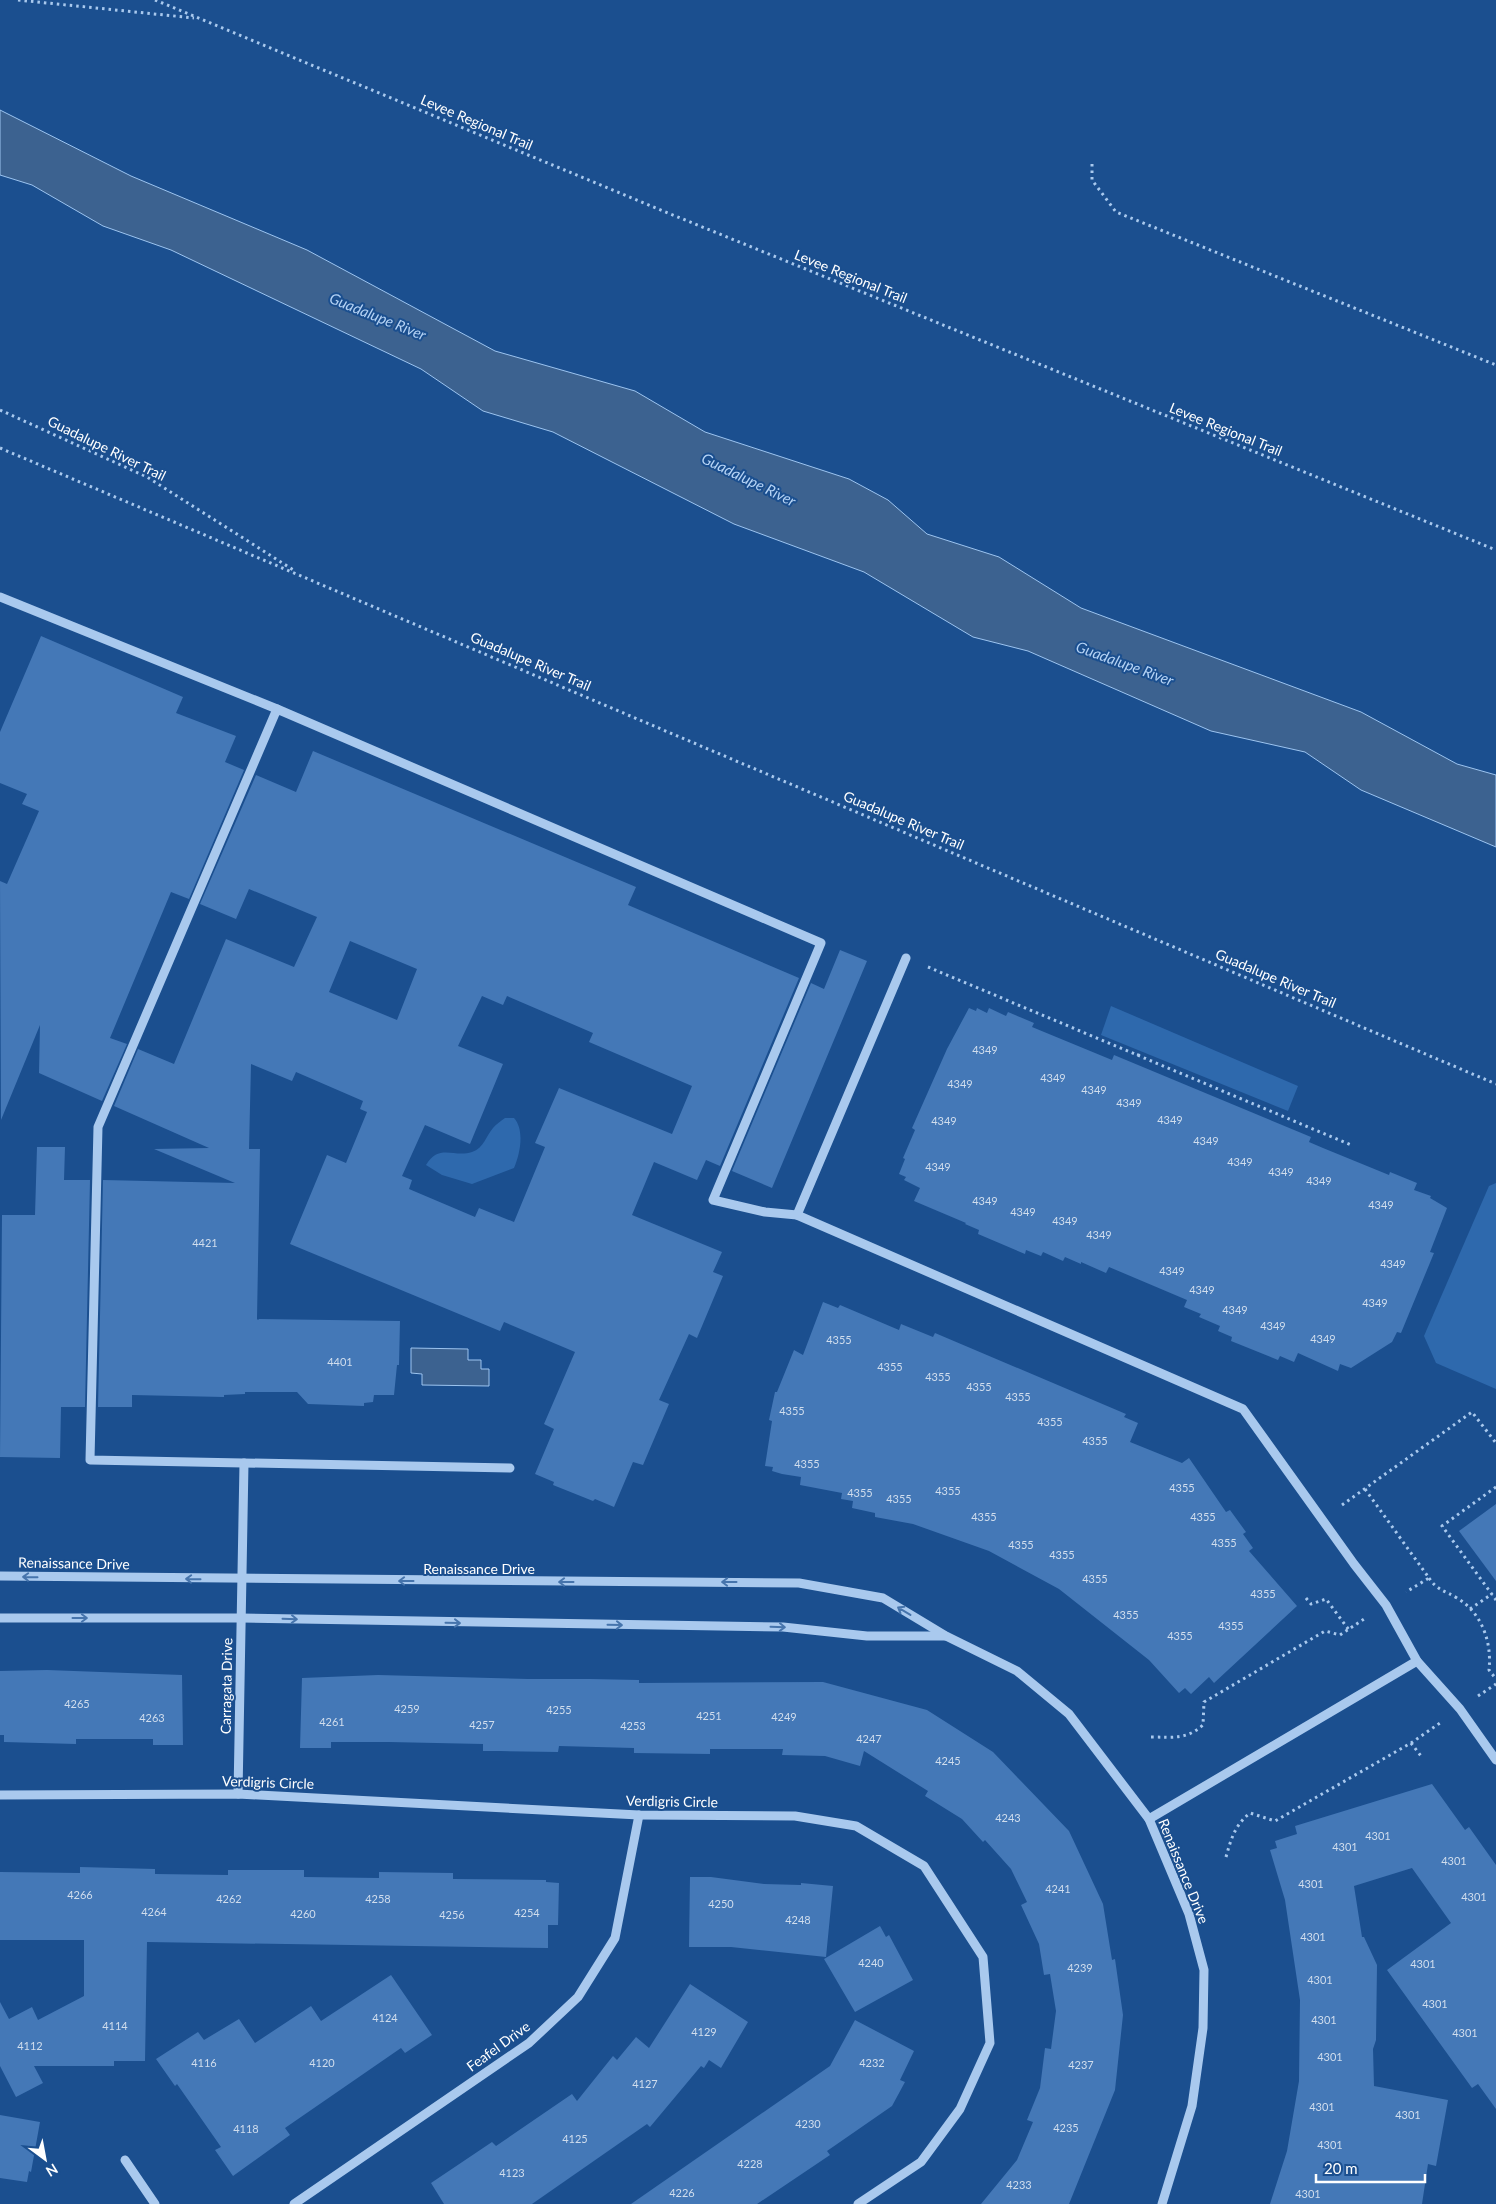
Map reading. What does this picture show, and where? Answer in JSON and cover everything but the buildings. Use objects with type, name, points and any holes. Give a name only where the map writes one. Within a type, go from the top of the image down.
[{"type":"street","points":[[0,596],[277,709],[821,943],[713,1200],[765,1212],[797,1215],[1243,1409],[1354,1564],[1386,1604],[1417,1661],[1460,1709],[1496,1760]]},
{"type":"street","points":[[277,709],[98,1127],[90,1460],[510,1468]]},
{"type":"street","points":[[797,1215],[906,958]]},
{"type":"street","name":"Carragata Drive","points":[[238,1794],[244,1463]]},
{"type":"street","name":"Renaissance Drive","points":[[0,1576],[799,1583],[883,1598],[946,1636],[1017,1671],[1069,1714],[1149,1819],[1188,1914],[1204,1970],[1203,2028],[1192,2106],[1162,2204]]},
{"type":"street","name":"Renaissance Drive","points":[[0,1618],[241,1618],[783,1627],[867,1636],[946,1636]]},
{"type":"street","points":[[1149,1819],[1417,1661]]},
{"type":"street","name":"Verdigris Circle","points":[[0,1795],[238,1794],[639,1815],[795,1816],[856,1826],[924,1866],[983,1957],[990,2043],[960,2109],[921,2162],[858,2204]]},
{"type":"street","name":"Feafel Drive","points":[[294,2204],[529,2043],[578,1996],[615,1938],[639,1815]]},
{"type":"street","points":[[126,2160],[154,2204]]},
{"type":"path","name":"Levee Regional Trail","points":[[18,0],[199,19]]},
{"type":"path","name":"Levee Regional Trail","points":[[155,0],[658,210],[1496,550]]},
{"type":"path","points":[[1092,164],[1092,180],[1116,212],[1496,365]]},
{"type":"path","name":"Guadalupe River Trail","points":[[0,410],[147,477],[302,576]]},
{"type":"path","name":"Guadalupe River Trail","points":[[0,448],[1496,1084]]},
{"type":"path","points":[[906,958],[1351,1145]]},
{"type":"path","points":[[1138,1056],[1140,1050]]},
{"type":"path","points":[[1323,1519],[1472,1412],[1496,1443]]},
{"type":"path","points":[[1496,1488],[1442,1526],[1496,1600]]},
{"type":"path","points":[[1365,1489],[1436,1588],[1457,1598],[1470,1608],[1484,1629],[1491,1652],[1489,1670],[1496,1679]]},
{"type":"path","points":[[1151,1737],[1192,1735],[1203,1725],[1204,1702],[1325,1631],[1340,1635],[1429,1578]]},
{"type":"path","points":[[1470,1608],[1492,1594]]},
{"type":"path","points":[[1306,1598],[1310,1604],[1326,1599],[1349,1630]]},
{"type":"path","points":[[1226,1857],[1231,1838],[1240,1821],[1250,1814],[1275,1821],[1411,1743],[1496,1684]]},
{"type":"path","points":[[1411,1743],[1421,1756]]},
{"type":"shaded area","points":[[1111,1006],[1298,1086],[1288,1111],[1101,1035]]},
{"type":"shaded area","points":[[505,1118],[514,1118],[519,1129],[520,1149],[514,1168],[472,1184],[442,1175],[426,1165],[431,1158],[442,1153],[465,1153],[476,1150],[482,1145],[494,1127]]},
{"type":"shaded area","points":[[1496,1183],[1496,1389],[1436,1363],[1424,1336],[1489,1186]]},
{"type":"water","name":"Guadalupe River","points":[[0,110],[131,176],[307,250],[495,351],[635,391],[705,432],[849,479],[888,500],[927,534],[999,557],[1081,608],[1361,712],[1457,764],[1496,775],[1496,847],[1361,790],[1305,752],[1211,731],[1028,651],[973,637],[864,572],[734,524],[553,432],[483,411],[421,369],[171,250],[103,226],[32,185],[0,175]]},
{"type":"water","points":[[411,1348],[468,1349],[468,1360],[481,1360],[481,1369],[489,1369],[489,1386],[422,1385],[422,1374],[411,1373]]}]
